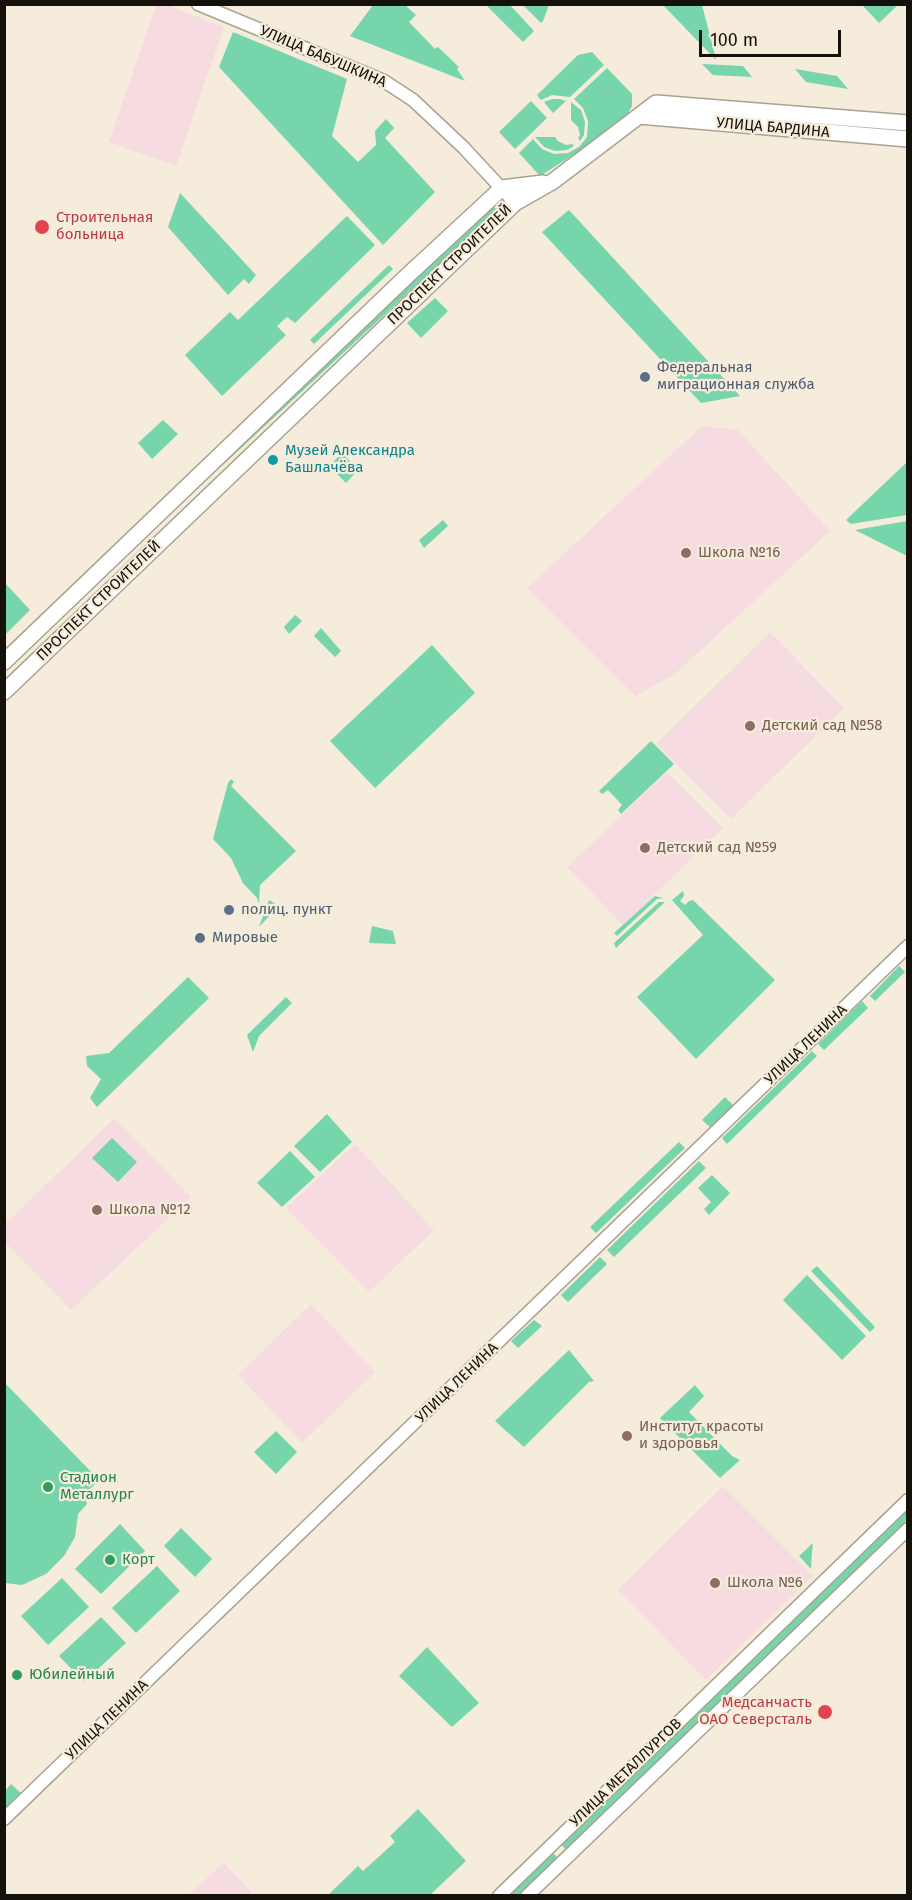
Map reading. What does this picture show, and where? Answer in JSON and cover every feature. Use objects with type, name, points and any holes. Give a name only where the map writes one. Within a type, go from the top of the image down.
[{"type":"main road","name":"УЛИЦА БАРДИНА","points":[[639,117],[656,103],[695,104],[908,123]]},
{"type":"main road","name":"УЛИЦА БАРДИНА","points":[[639,117],[908,139]]},
{"type":"main road","points":[[552,182],[639,117]]},
{"type":"main road","name":"ПРОСПЕКТ СТРОИТЕЛЕЙ","points":[[4,663],[407,276],[502,189],[552,182]]},
{"type":"main road","name":"ПРОСПЕКТ СТРОИТЕЛЕЙ","points":[[4,692],[515,203],[552,182]]},
{"type":"street","name":"УЛИЦА БАБУШКИНА","points":[[198,4],[384,81],[413,100],[515,203]]},
{"type":"street","name":"УЛИЦА ЛЕНИНА","points":[[4,1819],[908,946]]},
{"type":"street","name":"УЛИЦА МЕТАЛЛУРГОВ","points":[[499,1896],[908,1500]]},
{"type":"street","name":"УЛИЦА МЕТАЛЛУРГОВ","points":[[527,1896],[908,1529]]},
{"type":"shaded area","points":[[156,5],[167,5],[224,27],[176,166],[109,142]]},
{"type":"shaded area","name":"Школа №16","points":[[702,426],[738,430],[830,531],[675,674],[635,696],[527,588]]},
{"type":"shaded area","name":"Детский сад №58","points":[[770,632],[844,708],[731,819],[656,744]]},
{"type":"shaded area","name":"Детский сад №59","points":[[667,772],[723,828],[623,925],[567,867]]},
{"type":"shaded area","name":"Школа №12","points":[[115,1118],[191,1197],[71,1310],[5,1242],[5,1224]]},
{"type":"shaded area","points":[[355,1144],[434,1230],[369,1292],[286,1208]]},
{"type":"shaded area","points":[[311,1304],[375,1372],[302,1443],[238,1375]]},
{"type":"shaded area","name":"Школа №6","points":[[723,1486],[813,1576],[706,1680],[618,1590]]},
{"type":"shaded area","points":[[224,1863],[252,1892],[249,1895],[188,1895]]},
{"type":"green space","points":[[865,4],[898,5],[879,23],[863,6]]},
{"type":"green space","points":[[373,5],[405,5],[416,15],[409,22],[435,49],[438,47],[459,67],[457,69],[465,81],[350,36]]},
{"type":"green space","points":[[486,5],[510,5],[534,31],[523,42]]},
{"type":"green space","points":[[523,5],[549,5],[541,23]]},
{"type":"green space","points":[[663,5],[702,5],[716,59],[715,59]]},
{"type":"green space","points":[[233,32],[347,79],[332,136],[358,162],[376,145],[375,131],[386,119],[394,128],[385,138],[435,192],[383,245],[219,67]]},
{"type":"green space","points":[[592,52],[604,65],[570,97],[552,95],[541,100],[537,95],[578,55]]},
{"type":"green space","points":[[702,64],[743,66],[752,77],[713,75]]},
{"type":"green space","points":[[607,68],[632,94],[632,106],[623,123],[540,176],[519,153],[533,139],[542,149],[554,154],[568,153],[579,147],[587,137],[588,121],[583,108],[574,99]]},
{"type":"green space","points":[[795,69],[837,76],[848,89],[806,82]]},
{"type":"green space","points":[[552,99],[566,101],[553,113],[544,102]]},
{"type":"green space","points":[[531,101],[547,118],[515,149],[499,132]]},
{"type":"green space","points":[[571,102],[581,110],[585,122],[584,135],[580,141],[578,127],[571,120]]},
{"type":"green space","points":[[535,137],[555,137],[566,145],[574,146],[567,150],[555,151],[544,147]]},
{"type":"green space","points":[[180,193],[256,275],[249,284],[244,279],[228,295],[168,227]]},
{"type":"green space","points":[[491,203],[497,210],[138,544]]},
{"type":"green space","points":[[569,210],[740,396],[701,403],[542,232]]},
{"type":"green space","points":[[347,216],[375,245],[295,323],[287,317],[277,326],[286,335],[222,396],[185,355],[230,312],[238,320]]},
{"type":"green space","points":[[389,265],[393,269],[314,344],[310,340]]},
{"type":"green space","points":[[435,298],[448,311],[421,338],[407,323]]},
{"type":"green space","points":[[163,420],[178,434],[152,459],[138,443]]},
{"type":"green space","points":[[342,453],[358,470],[346,483],[329,466]]},
{"type":"green space","points":[[907,462],[907,515],[851,524],[846,520]]},
{"type":"green space","points":[[443,520],[448,526],[424,548],[419,540]]},
{"type":"green space","points":[[907,521],[907,556],[855,530]]},
{"type":"green space","points":[[5,583],[30,610],[5,635]]},
{"type":"green space","points":[[295,615],[302,621],[289,634],[284,627]]},
{"type":"green space","points":[[321,628],[341,651],[335,657],[314,636]]},
{"type":"green space","points":[[432,645],[475,693],[375,788],[330,741]]},
{"type":"green space","points":[[651,741],[674,764],[621,814],[618,810],[622,805],[608,790],[602,794],[599,791]]},
{"type":"green space","points":[[231,779],[234,782],[231,786],[296,851],[260,885],[259,904],[257,898],[243,883],[231,858],[213,839]]},
{"type":"green space","points":[[683,891],[684,896],[680,901],[685,905],[693,900],[775,980],[696,1059],[637,997],[703,935],[672,900]]},
{"type":"green space","points":[[655,896],[663,898],[657,899],[617,936],[614,933]]},
{"type":"green space","points":[[269,900],[279,906],[259,927]]},
{"type":"green space","points":[[659,902],[665,902],[616,948],[614,943]]},
{"type":"green space","points":[[372,926],[393,931],[396,944],[369,943]]},
{"type":"green space","points":[[899,966],[905,972],[875,1001],[870,996]]},
{"type":"green space","points":[[188,977],[209,998],[97,1107],[90,1098],[101,1079],[87,1066],[86,1056],[109,1053]]},
{"type":"green space","points":[[286,997],[292,1003],[259,1036],[253,1052],[247,1035]]},
{"type":"green space","points":[[862,1001],[868,1008],[824,1050],[818,1044]]},
{"type":"green space","points":[[812,1051],[817,1056],[727,1144],[722,1138]]},
{"type":"green space","points":[[725,1097],[734,1106],[711,1128],[702,1120]]},
{"type":"green space","points":[[327,1114],[352,1142],[320,1172],[294,1146]]},
{"type":"green space","points":[[112,1138],[137,1162],[118,1182],[92,1158]]},
{"type":"green space","points":[[679,1142],[685,1148],[596,1233],[590,1227]]},
{"type":"green space","points":[[290,1151],[315,1177],[282,1207],[257,1183]]},
{"type":"green space","points":[[699,1161],[706,1168],[614,1257],[607,1250]]},
{"type":"green space","points":[[712,1175],[730,1193],[709,1215],[704,1209],[711,1202],[698,1188]]},
{"type":"green space","points":[[600,1257],[607,1264],[568,1302],[561,1295]]},
{"type":"green space","points":[[817,1266],[875,1327],[870,1332],[811,1271]]},
{"type":"green space","points":[[807,1275],[866,1336],[842,1360],[783,1300]]},
{"type":"green space","points":[[534,1320],[542,1326],[518,1348],[511,1341]]},
{"type":"green space","points":[[569,1350],[594,1381],[589,1382],[524,1447],[495,1421]]},
{"type":"green space","name":"Стадион Металлург","points":[[4,1382],[99,1480],[84,1495],[87,1504],[78,1514],[75,1537],[64,1556],[46,1574],[22,1585],[5,1583]]},
{"type":"green space","points":[[695,1385],[704,1396],[689,1412],[732,1456],[740,1460],[720,1478],[660,1418]]},
{"type":"green space","points":[[276,1431],[297,1452],[276,1474],[254,1452]]},
{"type":"green space","points":[[907,1509],[907,1520],[566,1850],[561,1844]]},
{"type":"green space","name":"Корт","points":[[120,1524],[145,1551],[101,1594],[75,1569]]},
{"type":"green space","points":[[181,1528],[212,1559],[195,1577],[164,1546]]},
{"type":"green space","points":[[813,1543],[812,1552],[811,1569],[799,1556]]},
{"type":"green space","name":"Корт","points":[[157,1566],[180,1591],[136,1633],[112,1608]]},
{"type":"green space","points":[[62,1578],[89,1607],[48,1645],[21,1616]]},
{"type":"green space","points":[[101,1617],[126,1643],[84,1682],[59,1656]]},
{"type":"green space","points":[[427,1647],[479,1703],[452,1727],[399,1676]]},
{"type":"green space","points":[[11,1784],[22,1794],[5,1812],[5,1791]]},
{"type":"green space","points":[[418,1809],[466,1861],[430,1895],[328,1895],[358,1866],[363,1871],[395,1842],[390,1836]]},
{"type":"green space","points":[[552,1852],[558,1858],[519,1895],[507,1896]]},
{"type":"place","name":"Строительная больница","points":[[42,227]]},
{"type":"place","name":"Федеральная миграционная служба","points":[[645,377]]},
{"type":"place","name":"Музей Александра Башлачёва","points":[[273,460]]},
{"type":"place","name":"Школа №16","points":[[686,553]]},
{"type":"place","name":"Детский сад №58","points":[[750,726]]},
{"type":"place","name":"Детский сад №59","points":[[645,848]]},
{"type":"place","name":"полиц. пункт","points":[[229,910]]},
{"type":"place","name":"Мировые","points":[[200,938]]},
{"type":"place","name":"Школа №12","points":[[97,1210]]},
{"type":"place","name":"Институт красоты и здоровья","points":[[627,1436]]},
{"type":"place","name":"Стадион Металлург","points":[[48,1487]]},
{"type":"place","name":"Корт","points":[[110,1560]]},
{"type":"place","name":"Школа №6","points":[[715,1583]]},
{"type":"place","name":"Юбилейный","points":[[17,1675]]},
{"type":"place","name":"Медсанчасть ОАО Северсталь","points":[[825,1712]]}]
